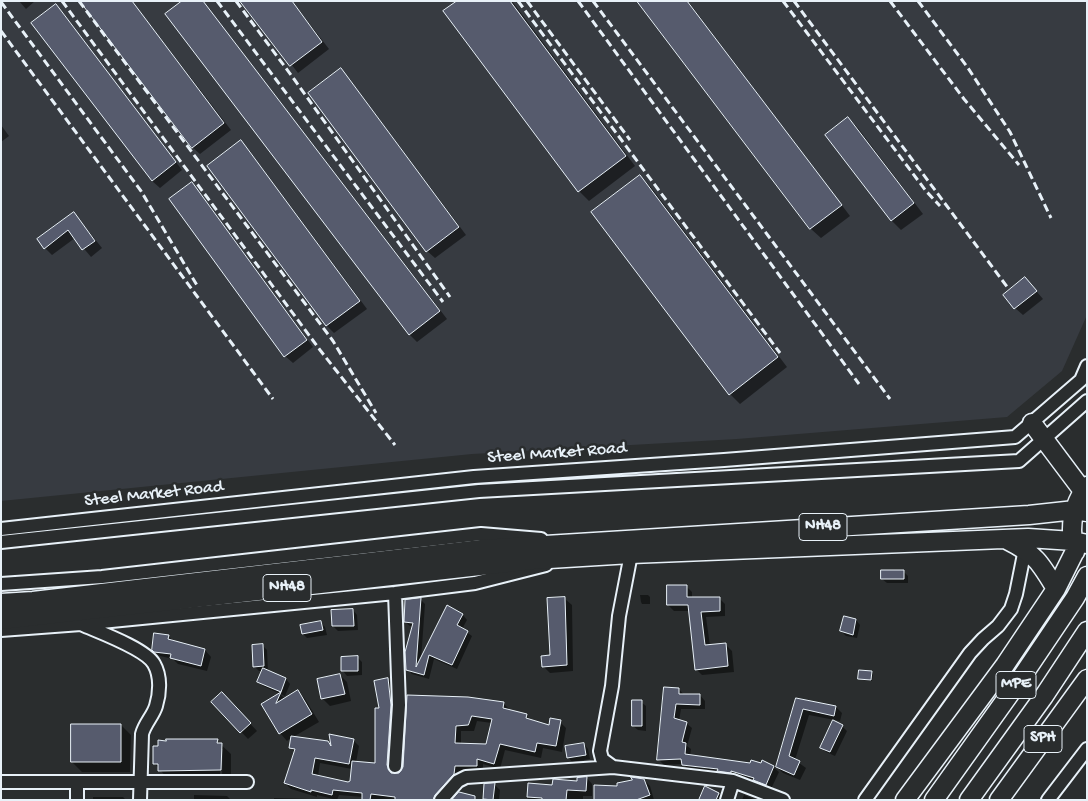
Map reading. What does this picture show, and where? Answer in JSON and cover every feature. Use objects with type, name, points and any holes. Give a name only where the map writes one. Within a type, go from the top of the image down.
[{"type":"highway","points":[[1032,422],[1085,488],[1081,511],[1072,522],[1087,575]]},
{"type":"highway","name":"NH48","points":[[1,620],[523,561],[572,550],[1081,511]]},
{"type":"highway","name":"NH48","points":[[1,603],[33,601],[482,548],[572,550],[631,554],[1028,538],[1078,546]]},
{"type":"highway","points":[[1006,539],[1025,549],[1036,558],[1056,589]]},
{"type":"highway","points":[[905,800],[1005,665],[1056,589],[1078,546]]},
{"type":"highway","name":"MPE","points":[[937,795],[1019,681],[1087,575]]},
{"type":"highway","name":"MPE","points":[[969,800],[1044,696],[1087,631]]},
{"type":"highway","name":"SPH","points":[[999,800],[1087,679]]},
{"type":"street","name":"Steel Market Road","points":[[1,529],[474,477],[1015,437],[1081,380],[1087,366]]},
{"type":"street","name":"Steel Market Road","points":[[1,542],[479,492],[1019,461],[1087,401]]},
{"type":"street","points":[[1,584],[102,577],[481,534],[572,550]]},
{"type":"street","points":[[865,800],[970,653],[998,626],[1011,609],[1025,549]]},
{"type":"street","points":[[1,630],[81,624],[395,593],[475,583],[572,550]]},
{"type":"street","points":[[613,767],[602,759],[600,751],[612,686],[619,616],[631,554]]},
{"type":"street","points":[[395,593],[398,705],[395,766]]},
{"type":"street","points":[[81,624],[119,640],[154,662],[158,675],[159,692],[155,707],[144,726],[142,734],[140,800]]},
{"type":"street","points":[[1048,800],[1087,748]]},
{"type":"street","points":[[441,800],[458,781],[466,777],[613,767],[733,781],[783,800]]},
{"type":"street","points":[[728,800],[733,781]]},
{"type":"street","points":[[1,782],[247,782]]},
{"type":"street","points":[[77,783],[77,800]]},
{"type":"shaded area","points":[[1,1],[1087,1],[1087,315],[1062,371],[1007,417],[737,439],[472,454],[1,501]]},
{"type":"building","points":[[80,1],[132,1],[224,123],[192,148]]},
{"type":"building","points":[[182,1],[203,1],[440,311],[409,335],[165,14]]},
{"type":"building","points":[[240,1],[292,1],[322,42],[290,66]]},
{"type":"building","points":[[457,1],[510,1],[626,156],[578,192],[443,11]]},
{"type":"building","points":[[637,1],[687,1],[842,205],[810,229]]},
{"type":"building","points":[[56,4],[176,162],[152,181],[31,23]]},
{"type":"building","points":[[341,68],[459,227],[426,252],[308,93]]},
{"type":"building","points":[[848,117],[914,203],[891,221],[825,135]]},
{"type":"building","points":[[241,140],[360,301],[326,326],[207,166]]},
{"type":"building","points":[[640,175],[778,357],[729,395],[591,212]]},
{"type":"building","points":[[192,182],[307,340],[284,357],[169,199]]},
{"type":"building","points":[[74,212],[95,241],[82,250],[68,230],[44,249],[37,239]]},
{"type":"building","points":[[1025,277],[1037,291],[1014,309],[1003,295]]},
{"type":"building","points":[[881,570],[904,570],[904,579],[881,579]]},
{"type":"building","points":[[667,585],[687,585],[687,597],[720,597],[720,611],[701,612],[705,645],[726,643],[728,666],[695,670],[688,605],[667,605]]},
{"type":"building","points":[[565,597],[567,665],[542,667],[541,656],[550,655],[547,598]]},
{"type":"building","points":[[421,598],[416,667],[447,605],[463,614],[457,625],[468,631],[452,665],[429,655],[424,675],[406,670],[405,652],[413,623],[404,622],[405,600]]},
{"type":"building","points":[[353,609],[354,626],[332,626],[331,610]]},
{"type":"building","points":[[844,616],[856,619],[853,635],[840,631]]},
{"type":"building","points":[[321,621],[323,630],[302,634],[300,625]]},
{"type":"building","points":[[154,633],[169,635],[168,639],[205,649],[201,666],[170,658],[171,654],[154,652],[152,650]]},
{"type":"building","points":[[263,644],[264,666],[253,667],[252,645]]},
{"type":"building","points":[[358,656],[358,671],[341,671],[341,657]]},
{"type":"building","points":[[263,668],[286,678],[281,692],[257,682]]},
{"type":"building","points":[[859,670],[872,671],[871,680],[858,679]]},
{"type":"building","points":[[340,674],[345,694],[321,699],[317,679]]},
{"type":"building","points":[[388,678],[391,705],[387,765],[391,773],[399,773],[403,767],[407,695],[468,697],[504,702],[503,708],[527,714],[526,718],[549,725],[550,718],[561,720],[556,746],[537,743],[535,752],[500,744],[494,764],[477,759],[477,766],[455,766],[454,774],[435,795],[433,800],[395,800],[395,797],[371,794],[370,800],[362,800],[362,793],[333,790],[332,795],[311,790],[311,792],[284,783],[295,749],[289,748],[291,736],[328,741],[331,746],[329,734],[354,739],[349,764],[315,758],[312,774],[348,782],[350,781],[352,761],[375,763],[375,708],[379,708],[374,681]],"holes":[[[472,716],[492,719],[486,744],[455,743],[456,726],[468,725]]]},
{"type":"building","points":[[664,687],[679,688],[679,694],[700,694],[700,705],[676,704],[674,718],[687,722],[682,742],[686,743],[685,754],[750,763],[751,760],[761,763],[762,760],[774,766],[766,785],[753,780],[754,778],[731,771],[731,773],[717,771],[718,769],[682,765],[681,759],[657,760]]},
{"type":"building","points":[[298,690],[312,714],[279,734],[261,704],[281,692],[276,703]]},
{"type":"building","points":[[222,692],[251,723],[240,733],[211,702]]},
{"type":"building","points":[[796,698],[836,706],[834,716],[803,709],[789,756],[800,761],[794,775],[776,767]]},
{"type":"building","points":[[632,700],[642,700],[642,726],[632,726]]},
{"type":"building","points":[[833,720],[843,725],[830,752],[820,748]]},
{"type":"building","points":[[71,724],[121,724],[121,762],[71,762]]},
{"type":"building","points":[[166,739],[218,739],[217,743],[222,743],[221,770],[158,771],[158,764],[153,764],[153,746],[158,746],[158,740],[166,741]]},
{"type":"building","points":[[584,743],[586,755],[567,758],[565,746]]},
{"type":"building","points":[[587,777],[586,791],[567,790],[566,800],[542,800],[542,798],[527,797],[528,783],[552,785],[553,779],[577,781],[577,778]]},
{"type":"building","points":[[631,777],[644,779],[650,795],[636,800],[594,800],[594,785],[617,786],[617,783],[632,780]]},
{"type":"building","points":[[495,783],[493,800],[483,799],[484,784]]},
{"type":"building","points":[[705,786],[719,793],[716,800],[699,800]]},
{"type":"building","points":[[459,792],[475,796],[475,800],[452,800]]},
{"type":"railway","points":[[62,1],[320,350],[395,445]]},
{"type":"railway","points":[[79,1],[333,341],[376,413]]},
{"type":"railway","points":[[217,1],[443,302]]},
{"type":"railway","points":[[236,1],[450,297]]},
{"type":"railway","points":[[518,1],[780,353]]},
{"type":"railway","points":[[527,1],[630,140]]},
{"type":"railway","points":[[578,1],[859,384]]},
{"type":"railway","points":[[593,1],[890,399]]},
{"type":"railway","points":[[783,1],[926,191],[940,206]]},
{"type":"railway","points":[[794,1],[1008,288]]},
{"type":"railway","points":[[890,1],[964,99],[1019,165]]},
{"type":"railway","points":[[918,1],[968,68],[1010,132],[1051,218]]},
{"type":"railway","points":[[1,2],[141,191],[198,287]]},
{"type":"railway","points":[[1,31],[273,399]]}]
